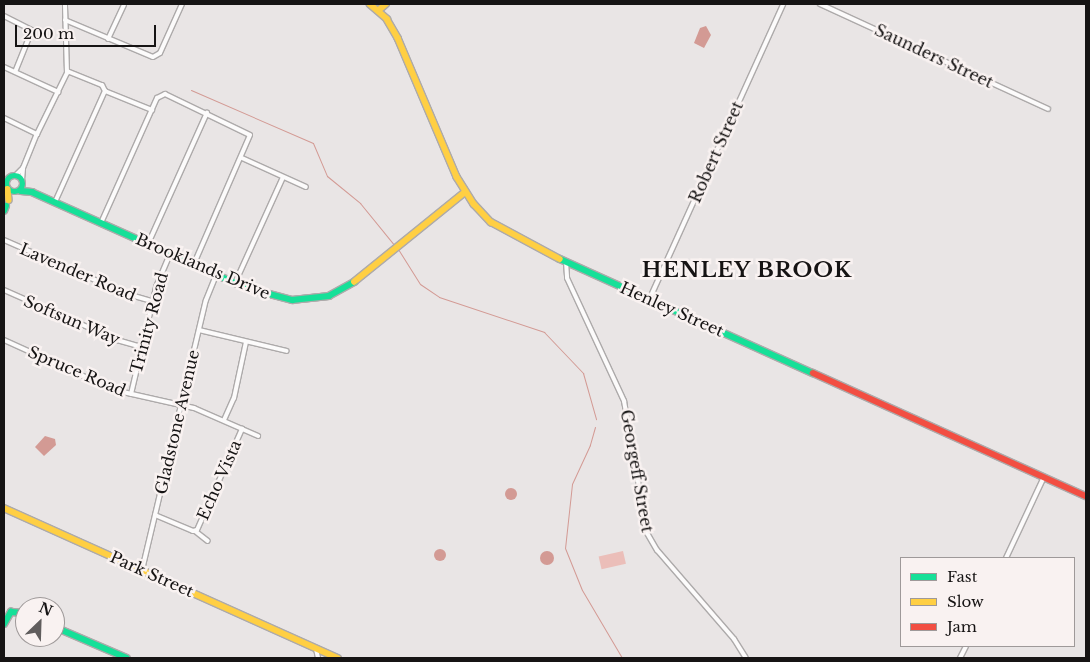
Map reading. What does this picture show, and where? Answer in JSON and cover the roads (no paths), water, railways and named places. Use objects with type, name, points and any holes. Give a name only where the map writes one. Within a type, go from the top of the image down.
[{"type":"street","points":[[6,206],[21,187],[23,168],[37,134],[68,71],[65,4]]},
{"type":"street","points":[[108,39],[124,4]]},
{"type":"street","points":[[65,20],[146,56],[157,56],[182,4]]},
{"type":"street","name":"Henley Street","points":[[370,4],[379,10],[398,38],[465,192],[492,222],[566,262],[849,386],[1086,496]]},
{"type":"street","points":[[379,10],[386,4]]},
{"type":"street","name":"Robert Street","points":[[649,300],[783,4]]},
{"type":"street","name":"Saunders Street","points":[[820,4],[1048,109]]},
{"type":"street","points":[[4,16],[32,30],[15,72]]},
{"type":"street","points":[[4,67],[58,92]]},
{"type":"street","points":[[68,71],[102,85],[105,91],[152,110]]},
{"type":"street","points":[[56,202],[105,91]]},
{"type":"street","points":[[101,223],[157,98],[165,94],[248,132],[250,138],[194,264]]},
{"type":"street","points":[[148,244],[207,113]]},
{"type":"street","points":[[4,118],[37,134]]},
{"type":"street","points":[[242,158],[306,187]]},
{"type":"street","points":[[6,206],[6,185],[9,176],[23,168]]},
{"type":"street","points":[[9,176],[21,187]]},
{"type":"street","points":[[235,283],[283,177]]},
{"type":"street","points":[[6,185],[21,187]]},
{"type":"street","name":"Brooklands Drive","points":[[21,187],[235,283],[262,294],[292,300],[328,296],[348,287],[465,192]]},
{"type":"street","name":"Lavender Road","points":[[4,240],[127,294],[152,301]]},
{"type":"street","name":"Trinity Road","points":[[131,394],[152,301],[170,254]]},
{"type":"street","name":"Georgeff Street","points":[[566,262],[567,278],[624,401],[647,533],[657,550],[734,639],[746,658]]},
{"type":"street","name":"Gladstone Avenue","points":[[142,570],[198,330],[206,300],[216,275]]},
{"type":"street","name":"Softsun Way","points":[[4,290],[117,340],[142,347]]},
{"type":"street","points":[[198,330],[287,351]]},
{"type":"street","name":"Spruce Road","points":[[4,340],[114,390],[181,405],[224,420],[258,436]]},
{"type":"street","points":[[224,420],[234,398],[246,342]]},
{"type":"street","name":"Echo Vista","points":[[195,531],[242,429]]},
{"type":"street","points":[[1006,557],[1044,477]]},
{"type":"street","name":"Park Street","points":[[4,508],[340,658]]},
{"type":"street","name":"Echo Vista","points":[[155,515],[195,531],[208,541]]},
{"type":"street","points":[[4,624],[11,612],[15,612]]},
{"type":"street","points":[[65,630],[127,658]]},
{"type":"street","name":"Park Street","points":[[299,640],[340,658]]},
{"type":"street","points":[[316,649],[318,658]]},
{"type":"waterway","points":[[191,90],[313,143],[327,176],[360,203],[395,246]]},
{"type":"waterway","points":[[398,249],[420,284],[439,297],[544,332],[583,373],[596,419]]},
{"type":"waterway","points":[[595,427],[590,445],[572,484],[565,548],[582,590],[622,658]]},
{"type":"district","name":"HENLEY BROOK","points":[[747,270]]}]
